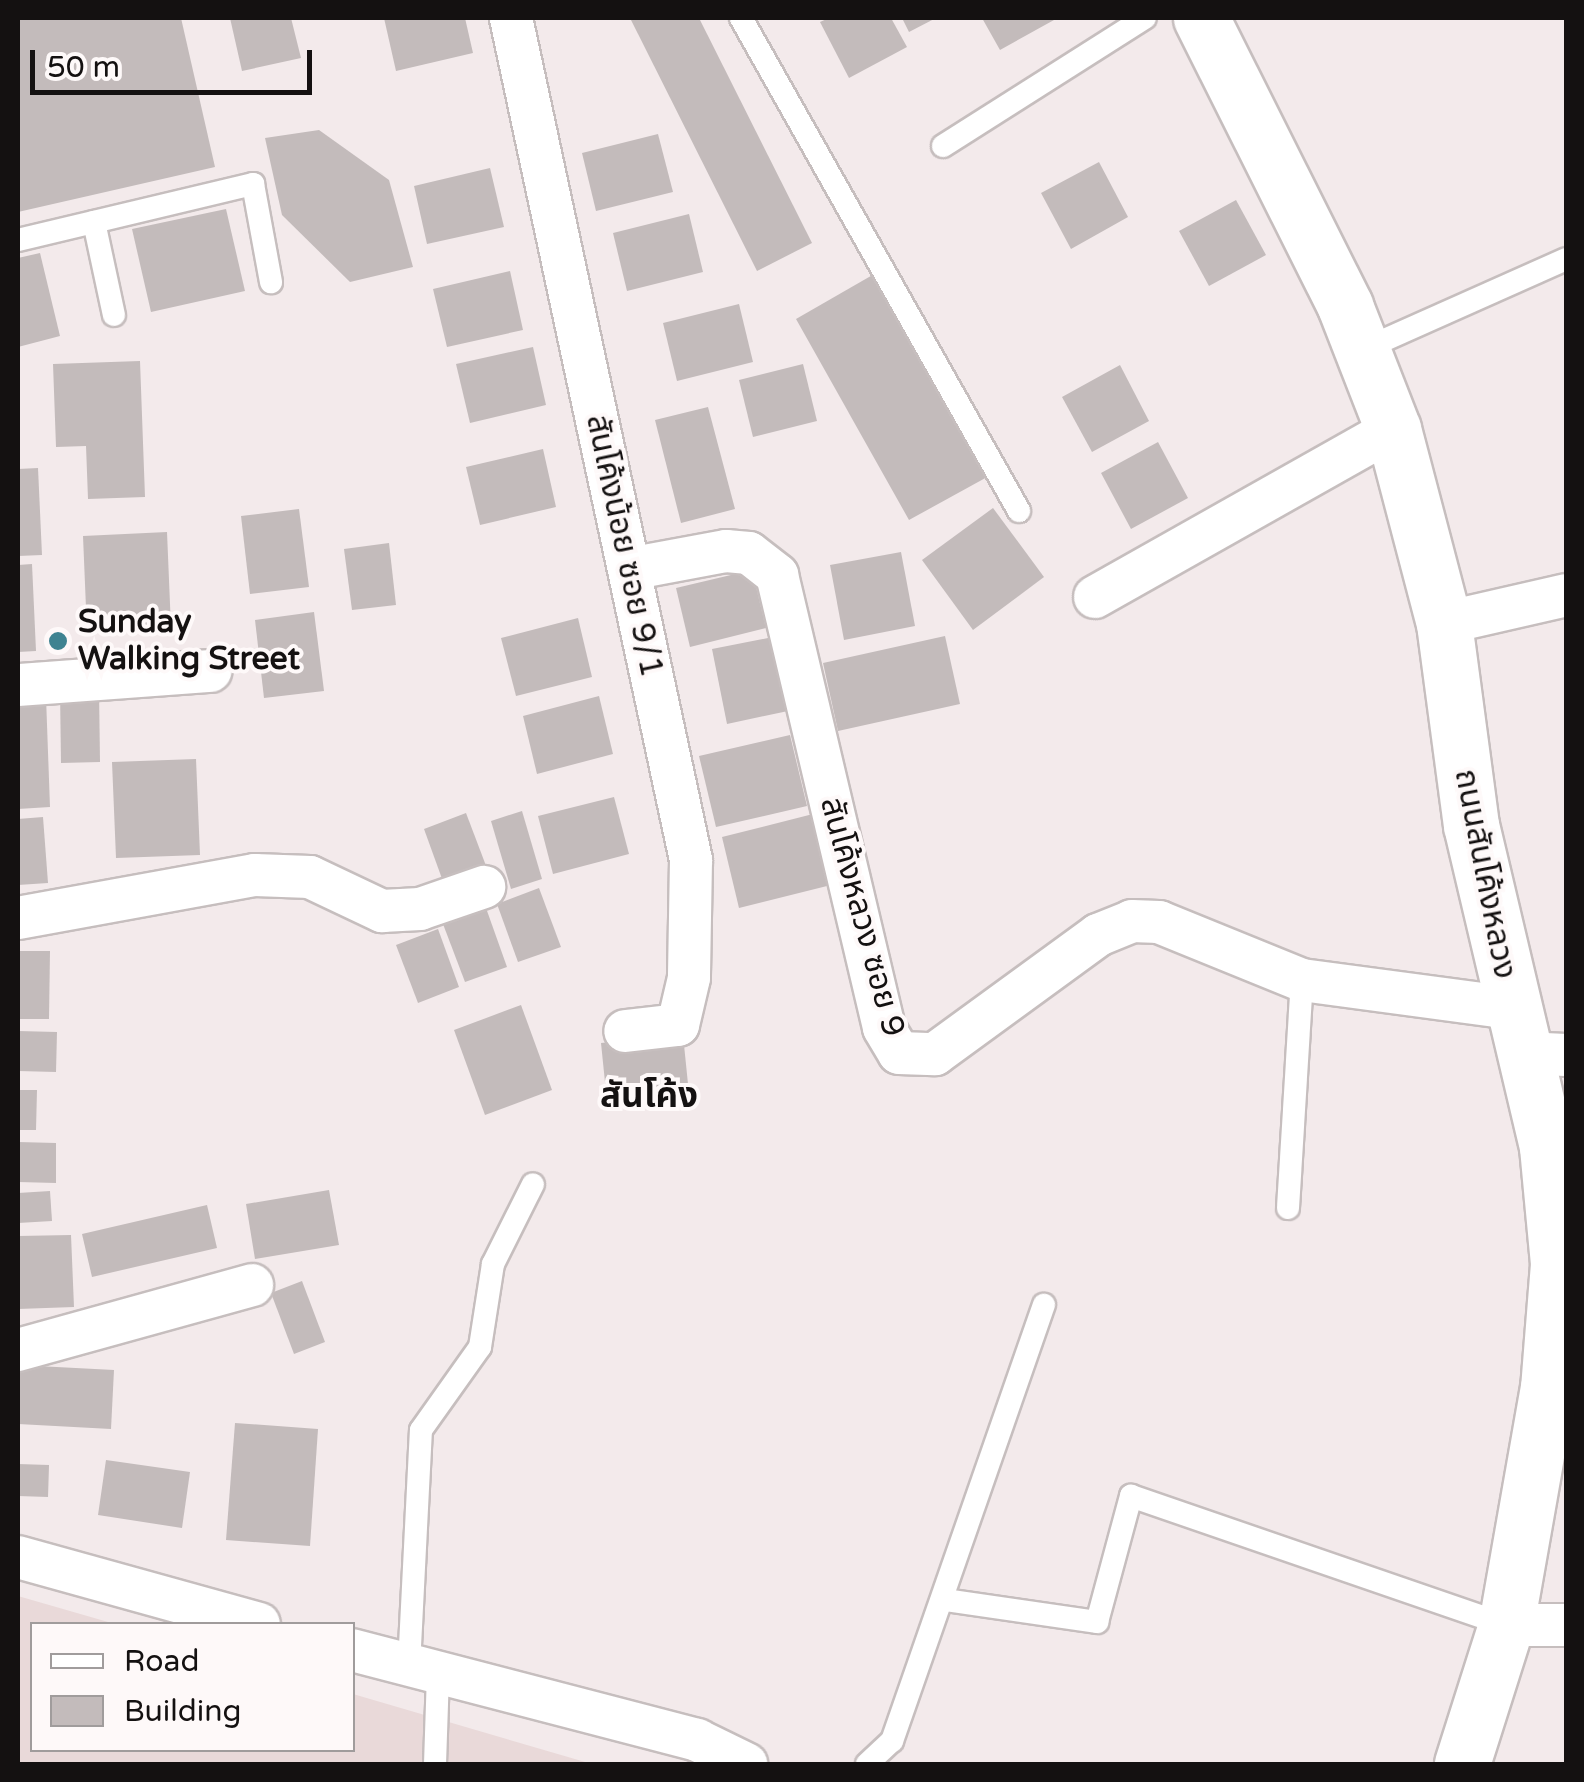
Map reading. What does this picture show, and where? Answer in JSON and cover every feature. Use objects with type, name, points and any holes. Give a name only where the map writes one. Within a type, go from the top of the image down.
[{"type":"street","name":"สันโค้งน้อย ซอย 9/1","points":[[511,18],[691,860],[689,978],[678,1026],[625,1031]]},
{"type":"street","name":"ถนนสันโค้งหลวง","points":[[1201,18],[1362,350],[1393,429],[1444,623],[1471,825],[1534,1039],[1558,1264],[1548,1387],[1506,1625],[1462,1764]]},
{"type":"street","points":[[1095,597],[1393,429]]},
{"type":"street","name":"สันโค้งหลวง ซอย 9","points":[[629,569],[726,551],[749,553],[776,575],[884,1028],[898,1053],[935,1054],[1098,935],[1132,921],[1158,922],[1302,980],[1534,1039]]},
{"type":"street","points":[[1444,623],[1566,595]]},
{"type":"street","points":[[18,685],[210,671]]},
{"type":"street","points":[[18,918],[255,875],[310,877],[382,911],[420,909],[484,886]]},
{"type":"street","points":[[18,1350],[252,1285]]},
{"type":"street","points":[[18,1557],[253,1622]]},
{"type":"street","points":[[1506,1625],[1566,1624]]},
{"type":"street","points":[[355,1651],[697,1740],[746,1764]]},
{"type":"lane","points":[[741,18],[1019,511]]},
{"type":"lane","points":[[943,146],[1145,18]]},
{"type":"lane","points":[[18,240],[253,184],[271,282]]},
{"type":"lane","points":[[94,222],[114,316]]},
{"type":"lane","points":[[1362,350],[1566,258]]},
{"type":"lane","points":[[1288,1208],[1302,980]]},
{"type":"lane","points":[[435,1764],[423,1670],[420,1430],[480,1347],[493,1264],[533,1184]]},
{"type":"lane","points":[[867,1764],[892,1741],[945,1600],[1044,1304]]},
{"type":"lane","points":[[945,1600],[1097,1622],[1131,1496],[1506,1625]]},
{"type":"shaded area","points":[[18,1596],[108,1622],[30,1622],[30,1752],[355,1752],[355,1695],[592,1764],[18,1764]]},
{"type":"building","points":[[18,18],[181,18],[215,167],[18,212]]},
{"type":"building","points":[[230,18],[291,18],[301,58],[242,71]]},
{"type":"building","points":[[384,18],[465,18],[473,53],[396,71]]},
{"type":"building","points":[[630,18],[699,18],[812,243],[757,271]]},
{"type":"building","points":[[829,18],[891,18],[907,47],[849,78],[820,22]]},
{"type":"building","points":[[902,18],[936,18],[909,32]]},
{"type":"building","points":[[982,18],[1053,18],[1054,20],[1000,50]]},
{"type":"building","points":[[319,130],[389,180],[413,267],[350,282],[282,215],[265,138]]},
{"type":"building","points":[[658,134],[673,192],[596,211],[582,153]]},
{"type":"building","points":[[1099,162],[1128,217],[1071,249],[1041,193]]},
{"type":"building","points":[[490,168],[504,227],[427,244],[414,186]]},
{"type":"building","points":[[1236,200],[1266,255],[1209,286],[1179,231]]},
{"type":"building","points":[[226,209],[245,291],[151,312],[132,229]]},
{"type":"building","points":[[689,214],[703,272],[627,291],[613,233]]},
{"type":"building","points":[[40,253],[60,336],[18,347],[18,258]]},
{"type":"building","points":[[510,271],[523,330],[447,347],[433,289]]},
{"type":"building","points":[[876,273],[989,476],[909,520],[796,319]]},
{"type":"building","points":[[739,304],[753,362],[677,381],[663,323]]},
{"type":"building","points":[[533,347],[546,405],[470,423],[456,364]]},
{"type":"building","points":[[140,361],[145,497],[88,499],[86,446],[56,447],[53,364]]},
{"type":"building","points":[[803,364],[817,421],[753,437],[739,380]]},
{"type":"building","points":[[1120,365],[1149,421],[1092,452],[1062,397]]},
{"type":"building","points":[[708,407],[735,509],[681,523],[655,420]]},
{"type":"building","points":[[1158,442],[1188,498],[1131,529],[1101,473]]},
{"type":"building","points":[[543,449],[556,507],[480,525],[466,467]]},
{"type":"building","points":[[38,468],[42,555],[18,556],[18,469]]},
{"type":"building","points":[[993,508],[1044,577],[973,630],[922,560]]},
{"type":"building","points":[[299,509],[309,587],[250,594],[241,516]]},
{"type":"building","points":[[167,532],[171,628],[87,632],[83,536]]},
{"type":"building","points":[[389,543],[396,605],[352,610],[344,549]]},
{"type":"building","points":[[901,552],[915,626],[844,640],[830,565]]},
{"type":"building","points":[[32,564],[36,651],[18,652],[18,565]]},
{"type":"building","points":[[752,570],[766,628],[690,647],[676,588]]},
{"type":"building","points":[[314,612],[324,691],[264,698],[255,620]]},
{"type":"building","points":[[578,618],[592,677],[516,696],[501,638]]},
{"type":"building","points":[[945,636],[960,704],[838,731],[823,663]]},
{"type":"building","points":[[773,637],[788,711],[727,724],[712,649]]},
{"type":"building","points":[[60,690],[99,690],[100,762],[61,763]]},
{"type":"building","points":[[599,696],[613,754],[537,774],[523,716]]},
{"type":"building","points":[[46,697],[50,807],[18,809],[18,698]]},
{"type":"building","points":[[790,735],[807,806],[716,827],[699,756]]},
{"type":"building","points":[[196,759],[200,855],[116,858],[112,762]]},
{"type":"building","points":[[614,797],[629,854],[553,874],[538,816]]},
{"type":"building","points":[[522,811],[542,879],[511,889],[491,821]]},
{"type":"building","points":[[466,813],[488,871],[445,887],[424,829]]},
{"type":"building","points":[[813,814],[831,885],[739,908],[722,837]]},
{"type":"building","points":[[43,817],[48,883],[18,885],[18,819]]},
{"type":"building","points":[[539,888],[561,947],[518,962],[497,904]]},
{"type":"building","points":[[486,908],[507,967],[465,982],[443,924]]},
{"type":"building","points":[[438,929],[459,987],[418,1003],[396,945]]},
{"type":"building","points":[[18,951],[50,951],[49,1019],[18,1019]]},
{"type":"building","points":[[521,1005],[552,1090],[485,1115],[454,1030]]},
{"type":"building","points":[[18,1031],[57,1032],[56,1072],[18,1071]]},
{"type":"building","points":[[683,1035],[688,1084],[606,1092],[601,1043]]},
{"type":"building","points":[[18,1090],[37,1090],[36,1130],[18,1130]]},
{"type":"building","points":[[18,1142],[56,1143],[56,1183],[18,1182]]},
{"type":"building","points":[[329,1190],[339,1245],[255,1259],[246,1204]]},
{"type":"building","points":[[50,1191],[52,1221],[18,1223],[18,1193]]},
{"type":"building","points":[[207,1205],[217,1248],[92,1277],[82,1234]]},
{"type":"building","points":[[71,1235],[74,1307],[18,1309],[18,1236]]},
{"type":"building","points":[[302,1281],[325,1342],[294,1354],[271,1293]]},
{"type":"building","points":[[18,1365],[114,1370],[111,1429],[18,1424]]},
{"type":"building","points":[[235,1423],[318,1429],[310,1546],[226,1540]]},
{"type":"building","points":[[106,1460],[190,1472],[182,1528],[98,1515]]},
{"type":"building","points":[[18,1464],[49,1465],[48,1497],[18,1496]]},
{"type":"place","name":"Sunday Walking Street","points":[[58,641]]},
{"type":"district","name":"สันโค้ง","points":[[649,1096]]}]
